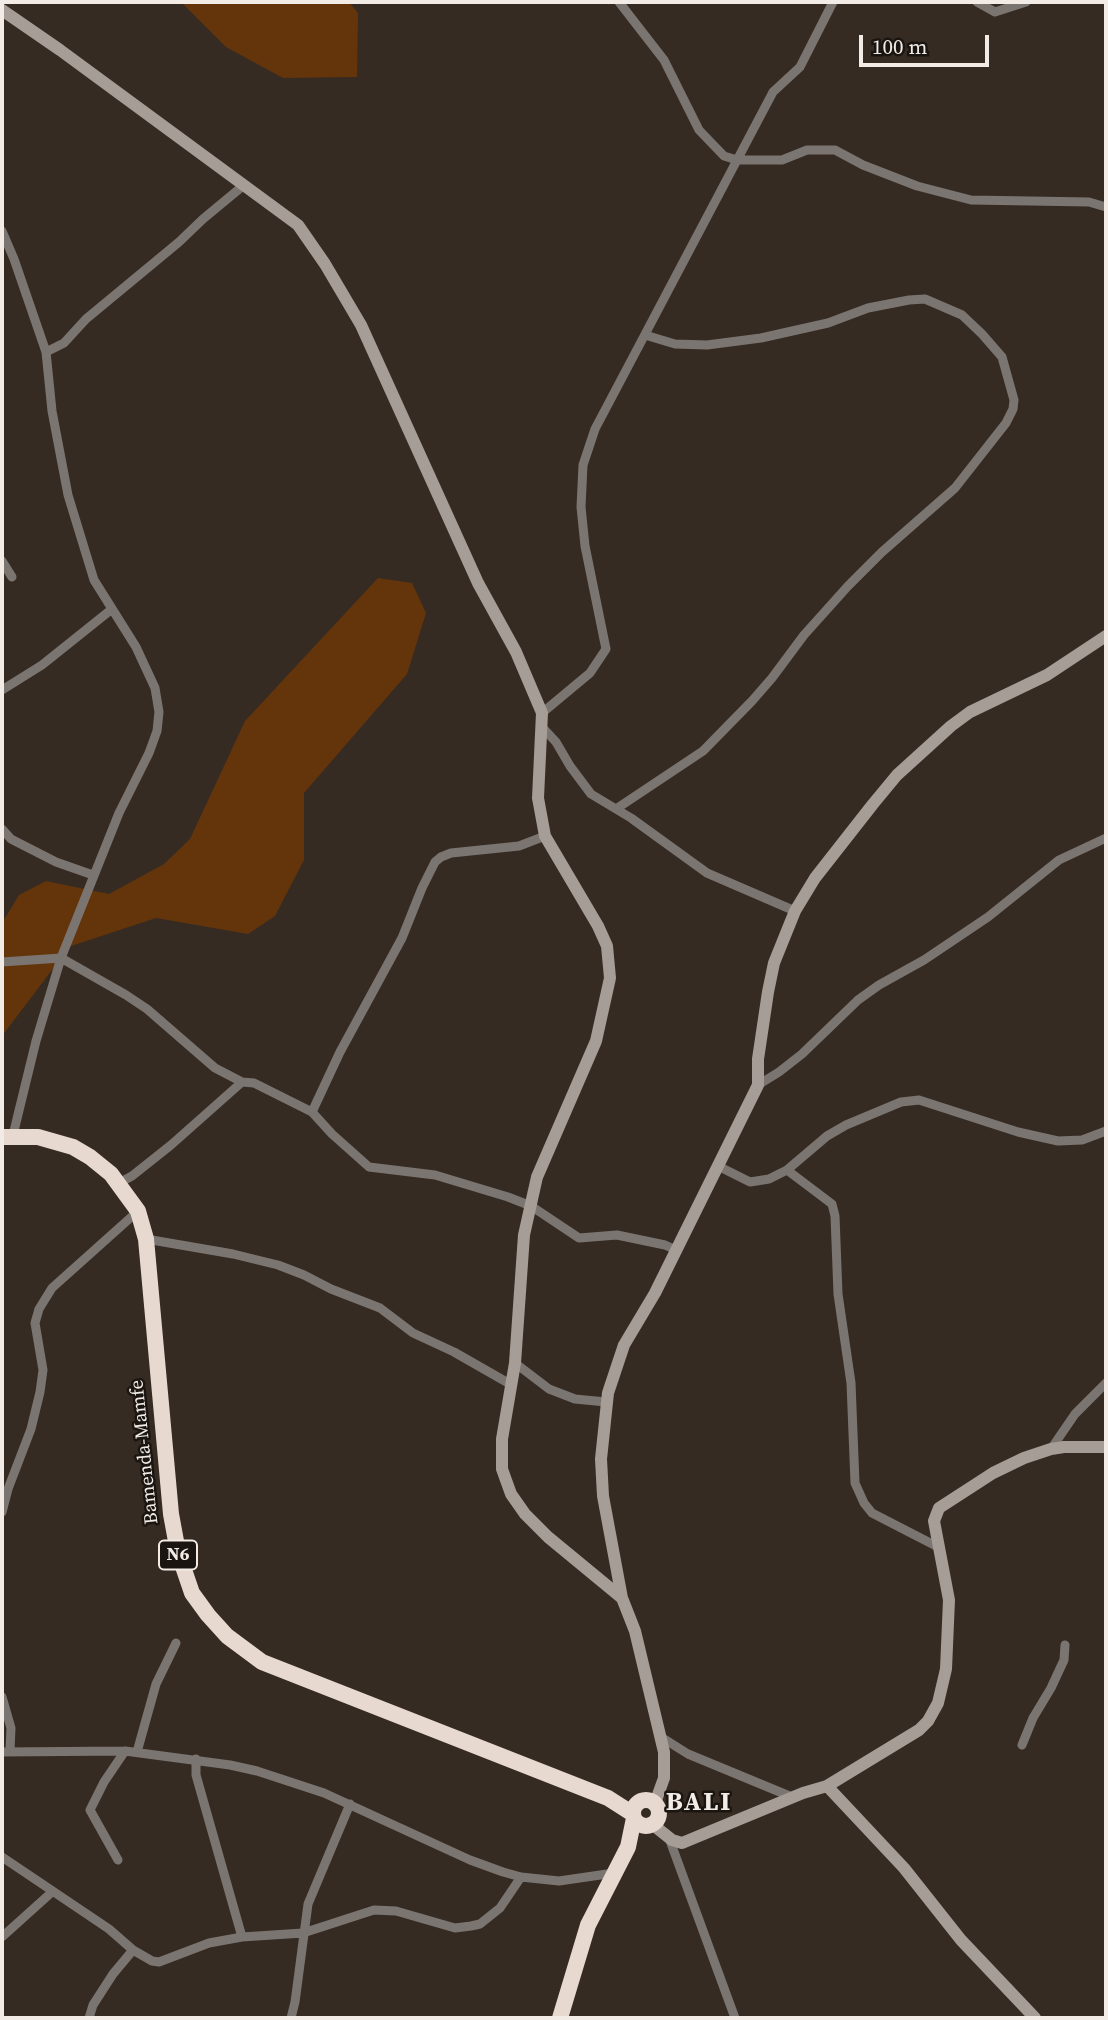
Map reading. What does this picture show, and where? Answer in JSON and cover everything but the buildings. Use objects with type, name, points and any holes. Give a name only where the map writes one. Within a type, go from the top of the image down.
[{"type":"highway","name":"Bamenda-Mamfe","points":[[7,1136],[38,1137],[73,1147],[90,1157],[119,1183],[138,1211],[146,1239],[171,1514],[178,1552],[192,1593],[227,1636],[262,1662],[643,1814]]},
{"type":"highway","points":[[560,2018],[588,1925],[643,1814]]},
{"type":"street","points":[[619,2],[664,60],[699,130],[724,156],[737,160],[782,160],[807,150],[835,150],[863,166],[917,186],[971,200],[1089,202],[1106,207]]},
{"type":"street","points":[[542,713],[590,673],[606,649],[585,546],[582,507],[583,465],[596,429],[773,92],[800,67],[833,2]]},
{"type":"street","points":[[977,2],[995,12],[1026,2]]},
{"type":"street","points":[[2,10],[298,225],[361,325],[478,583],[516,652],[542,713],[538,798],[545,836],[598,926],[607,946],[610,978],[596,1041],[537,1177],[522,1254],[515,1363],[502,1439],[502,1469],[511,1494],[525,1514],[548,1537],[622,1598]]},
{"type":"street","points":[[46,352],[64,343],[86,319],[179,243],[244,185]]},
{"type":"street","points":[[2,231],[46,352],[52,411],[68,495],[94,580],[136,647],[155,688],[159,712],[157,732],[149,753],[119,813],[61,958],[7,1136]]},
{"type":"street","points":[[616,809],[703,751],[752,701],[804,635],[848,586],[882,552],[956,488],[1006,423],[1013,410],[1014,400],[1002,357],[982,334],[961,315],[925,299],[879,306],[828,323],[761,338],[707,345],[675,344],[645,335]]},
{"type":"street","points":[[2,561],[12,578]]},
{"type":"street","points":[[2,690],[42,665],[112,609]]},
{"type":"street","points":[[1106,636],[1091,649],[1047,675],[982,705],[951,726],[897,775],[815,878],[794,911],[774,963],[758,1059],[758,1085],[655,1293],[624,1345],[606,1402],[601,1459],[603,1496],[622,1598],[635,1631],[661,1737],[665,1769],[643,1814],[668,1838],[682,1843],[792,1797],[827,1786],[919,1730],[929,1721],[939,1703],[950,1631],[950,1600],[934,1521],[939,1508],[993,1473],[1051,1449],[1106,1447]]},
{"type":"street","points":[[542,727],[556,742],[591,794],[707,873],[794,911]]},
{"type":"street","points":[[2,829],[11,839],[56,862],[93,876]]},
{"type":"street","points":[[312,1112],[336,1060],[402,938],[435,862],[452,853],[519,846],[545,836]]},
{"type":"street","points":[[758,1085],[802,1054],[858,1000],[879,985],[925,960],[988,917],[1059,860],[1106,838]]},
{"type":"street","points":[[2,962],[61,958],[147,1009],[215,1068],[242,1082],[254,1083],[312,1112],[369,1167],[435,1175],[508,1197],[531,1206],[579,1238],[617,1234],[676,1250]]},
{"type":"street","points":[[119,1183],[172,1145],[242,1082]]},
{"type":"street","points":[[718,1166],[750,1182],[769,1179],[787,1170],[827,1136],[901,1102],[919,1100],[1018,1132],[1058,1141],[1082,1140],[1106,1131]]},
{"type":"street","points":[[787,1170],[832,1204],[835,1216],[839,1306],[852,1394],[855,1483],[872,1513],[940,1548]]},
{"type":"street","points":[[2,1512],[31,1429],[40,1392],[43,1370],[34,1323],[39,1309],[52,1288],[138,1211]]},
{"type":"street","points":[[146,1239],[233,1254],[278,1265],[304,1275],[380,1308],[413,1333],[454,1352],[510,1384]]},
{"type":"street","points":[[515,1363],[549,1390],[575,1399],[606,1402]]},
{"type":"street","points":[[1051,1449],[1075,1414],[1106,1383]]},
{"type":"street","points":[[137,1752],[156,1684],[176,1643]]},
{"type":"street","points":[[1022,1745],[1064,1660],[1065,1645]]},
{"type":"street","points":[[2,1697],[11,1728],[6,1751],[125,1751],[195,1759],[257,1771],[350,1804],[470,1860],[520,1877],[559,1881],[614,1873]]},
{"type":"street","points":[[661,1737],[688,1754],[792,1797]]},
{"type":"street","points":[[118,1860],[90,1811],[104,1782],[125,1751]]},
{"type":"street","points":[[195,1759],[196,1775],[242,1937]]},
{"type":"street","points":[[827,1786],[904,1868],[961,1940],[1035,2018]]},
{"type":"street","points":[[291,2018],[308,1904],[350,1804]]},
{"type":"street","points":[[668,1838],[735,2018]]},
{"type":"street","points":[[2,1857],[109,1929],[133,1950],[159,1962],[209,1943],[242,1937],[303,1933],[383,1910],[396,1911],[456,1928],[480,1924],[500,1908],[520,1877]]},
{"type":"street","points":[[2,1937],[52,1892]]},
{"type":"street","points":[[89,2018],[93,2005],[106,1984],[133,1950]]},
{"type":"shaded area","points":[[181,2],[349,2],[358,13],[357,77],[283,78],[226,47]]},
{"type":"shaded area","points":[[378,578],[412,583],[426,613],[407,674],[304,793],[304,860],[275,916],[248,934],[156,918],[65,948],[61,958],[2,1036],[2,923],[19,895],[46,881],[109,894],[164,864],[190,839],[245,721]]},
{"type":"district","name":"BALI","points":[[699,1803]]}]
